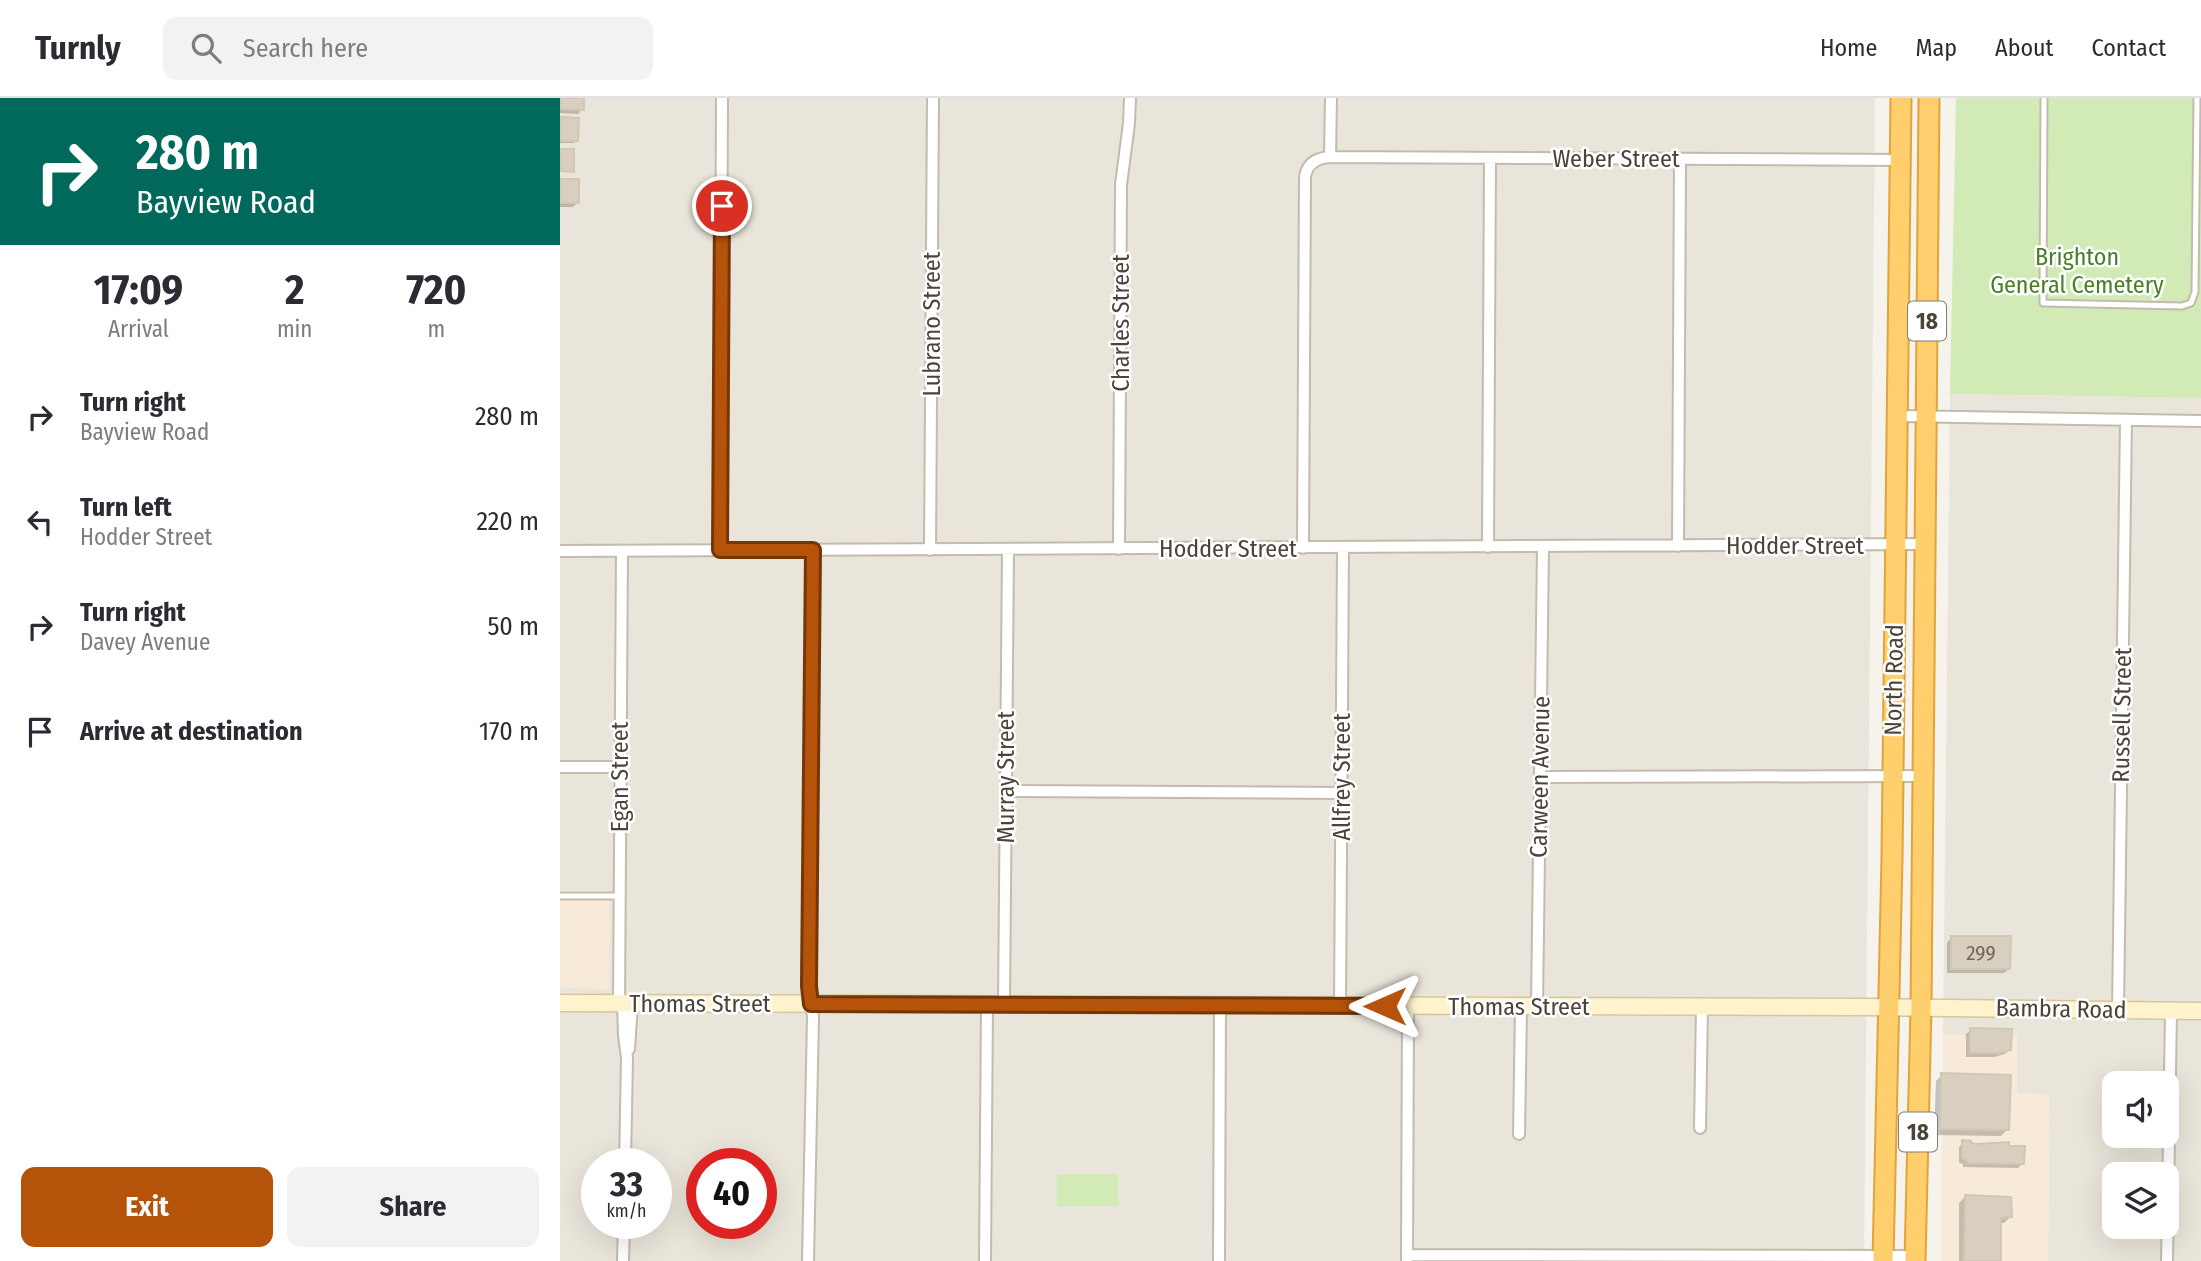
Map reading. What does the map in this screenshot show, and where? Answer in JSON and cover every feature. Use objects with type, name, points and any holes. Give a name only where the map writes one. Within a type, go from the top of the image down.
[{"type":"highway","name":"North Road","points":[[1883,1258],[1892,883],[1901,98]]},
{"type":"highway","name":"North Road","points":[[1915,1258],[1921,1007],[1929,98]]},
{"type":"highway","points":[[1892,883],[1922,883]]},
{"type":"street","points":[[720,550],[722,98]]},
{"type":"street","name":"Lubrano Street","points":[[930,550],[933,98]]},
{"type":"street","name":"Charles Street","points":[[1119,549],[1121,185],[1130,98]]},
{"type":"street","points":[[1303,548],[1305,177],[1315,160],[1330,157],[1331,98]]},
{"type":"street","name":"Weber Street","points":[[1330,157],[1901,160]]},
{"type":"street","points":[[1488,547],[1490,158]]},
{"type":"street","points":[[1678,547],[1680,159]]},
{"type":"street","points":[[1899,416],[2201,421]]},
{"type":"street","name":"Russell Street","points":[[2118,1010],[2126,420]]},
{"type":"street","name":"Hodder Street","points":[[560,551],[1925,544]]},
{"type":"street","name":"Carween Avenue","points":[[1519,1134],[1529,1007],[1540,777],[1543,547]]},
{"type":"street","name":"Allfrey Street","points":[[1340,1006],[1343,548]]},
{"type":"street","points":[[808,1261],[813,1017],[809,986],[813,550]]},
{"type":"street","name":"Murray Street","points":[[1004,1004],[1008,550]]},
{"type":"street","name":"Egan Street","points":[[622,551],[619,896],[625,1004],[631,1036],[627,1058],[625,1148]]},
{"type":"street","points":[[560,768],[620,767]]},
{"type":"street","points":[[1540,777],[1922,776]]},
{"type":"street","points":[[1006,791],[1342,793]]},
{"type":"street","name":"Thomas Street","points":[[560,1003],[1890,1007]]},
{"type":"street","points":[[985,1261],[987,1004]]},
{"type":"street","points":[[1219,1261],[1220,1006]]},
{"type":"street","points":[[1408,1007],[1407,1258],[1915,1258]]},
{"type":"street","points":[[1700,1128],[1702,1007]]},
{"type":"street","name":"Bambra Road","points":[[1890,1007],[2201,1011]]},
{"type":"street","points":[[2167,1261],[2171,1010]]},
{"type":"street","points":[[623,1261],[624,1239]]},
{"type":"lane","points":[[2044,98],[2043,303],[2182,306],[2191,303],[2195,292],[2197,98]]},
{"type":"lane","points":[[560,896],[619,896]]},
{"type":"shaded area","points":[[560,98],[1875,98],[1864,1261],[560,1261]]},
{"type":"shaded area","points":[[1950,394],[2201,398],[2201,1261],[2048,1261],[2049,1094],[2017,1094],[2017,1035],[1943,1035]]},
{"type":"shaded area","points":[[560,890],[610,890],[609,989],[560,988]]},
{"type":"shaded area","points":[[1943,1035],[2017,1035],[2017,1093],[2049,1094],[2048,1261],[1941,1261]]},
{"type":"green space","name":"Brighton General Cemetery","points":[[1956,98],[2201,98],[2201,398],[1950,394]]},
{"type":"green space","points":[[1057,1174],[1118,1174],[1118,1206],[1057,1206]]},
{"type":"building","points":[[560,98],[584,98],[584,110],[560,109]]},
{"type":"building","points":[[560,117],[579,118],[578,141],[560,141]]},
{"type":"building","points":[[560,149],[574,149],[574,172],[560,171]]},
{"type":"building","points":[[560,179],[579,179],[579,203],[560,203]]},
{"type":"building","points":[[1951,936],[2011,936],[2010,969],[1951,969]]},
{"type":"building","points":[[1970,1028],[2012,1029],[2011,1050],[1999,1053],[1970,1053]]},
{"type":"building","points":[[1941,1073],[2011,1075],[2009,1130],[1940,1129]]},
{"type":"building","points":[[1962,1140],[1977,1144],[2009,1142],[2009,1146],[2025,1146],[2024,1164],[1967,1163],[1967,1160],[1962,1159]]},
{"type":"building","points":[[1965,1195],[2011,1197],[2012,1217],[2001,1218],[2001,1261],[1964,1261]]},
{"type":"route","points":[[722,206],[720,550],[813,550],[811,1004],[1385,1006]]}]
